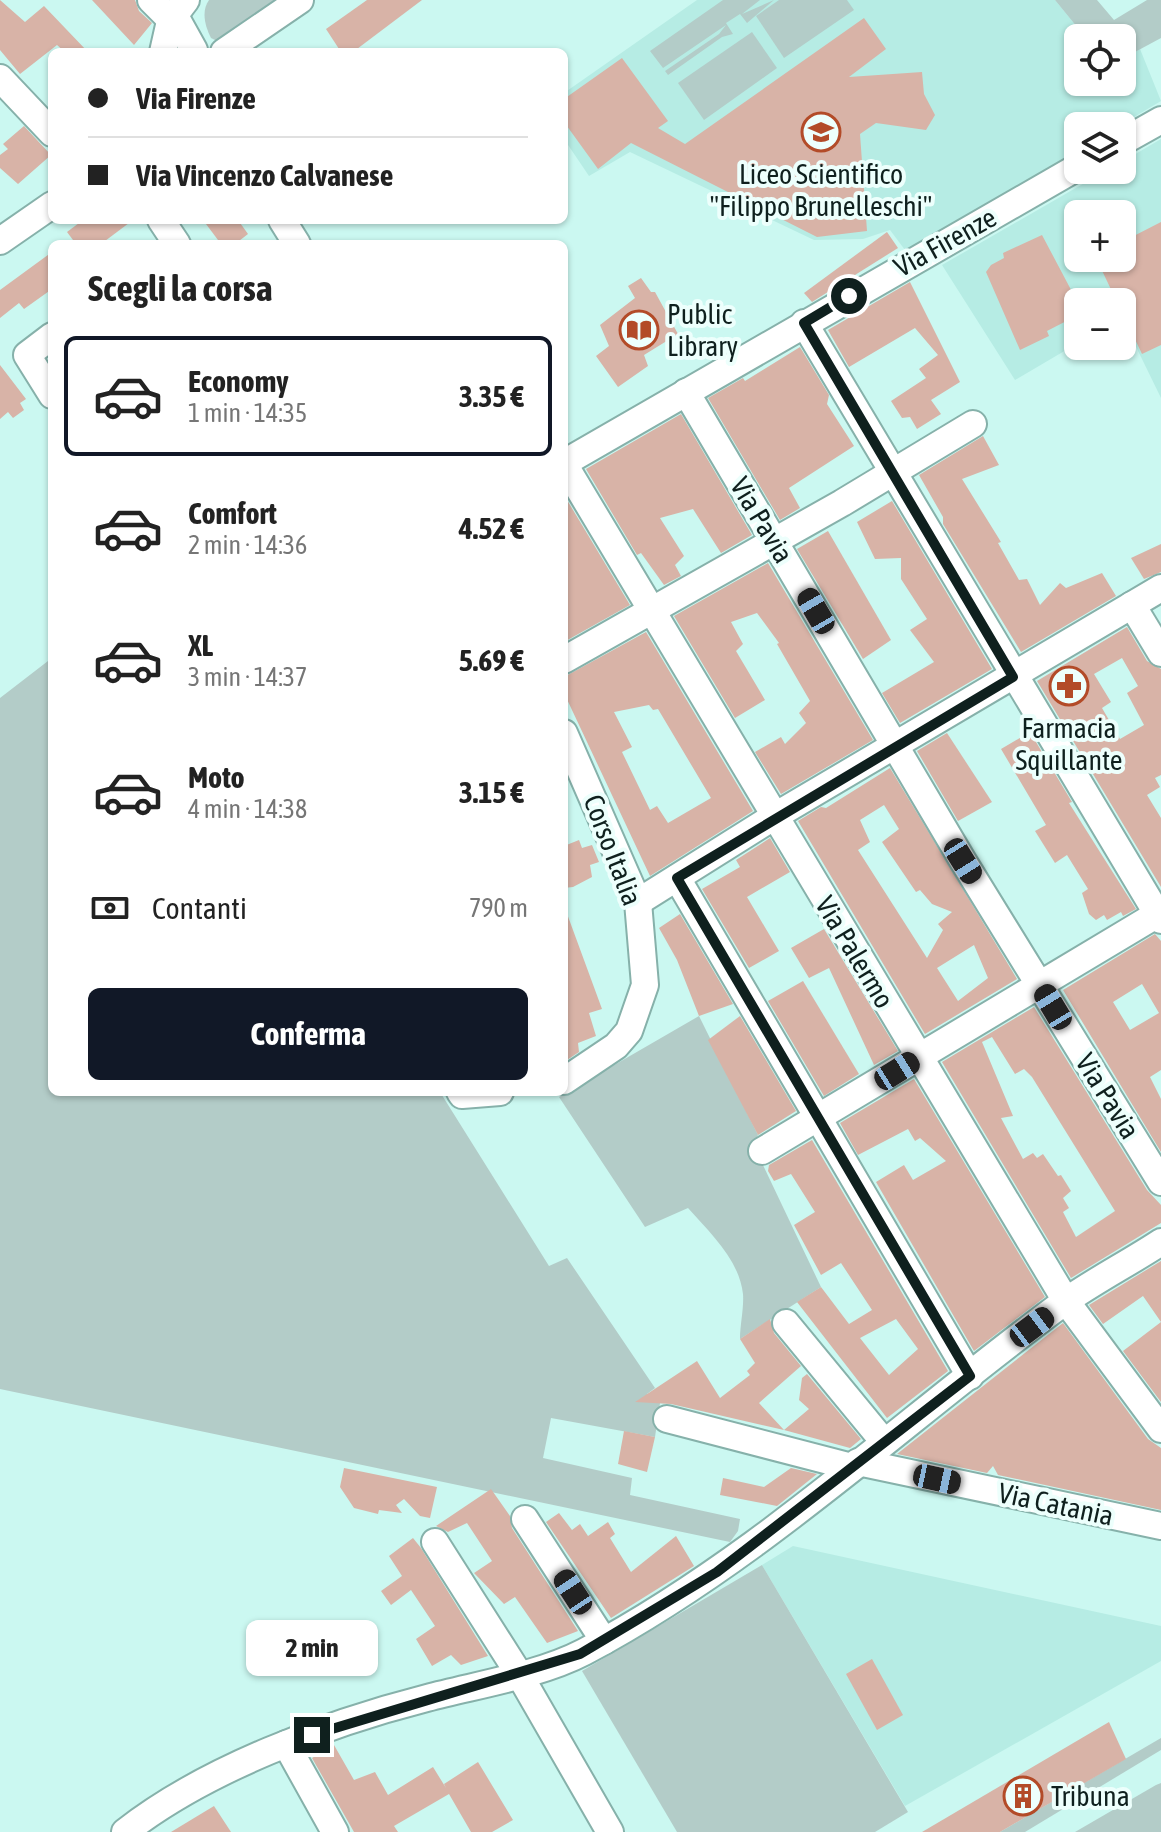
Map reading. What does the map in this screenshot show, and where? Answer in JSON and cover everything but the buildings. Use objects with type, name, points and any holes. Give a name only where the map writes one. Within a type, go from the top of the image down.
[{"type":"street","points":[[151,0],[177,12],[195,48]]},
{"type":"street","points":[[230,48],[300,0]]},
{"type":"street","points":[[251,48],[317,0]]},
{"type":"street","points":[[164,48],[177,12]]},
{"type":"street","points":[[0,78],[48,129]]},
{"type":"street","points":[[1136,134],[1161,120]]},
{"type":"street","name":"Via Firenze","points":[[568,462],[1064,175]]},
{"type":"street","points":[[0,241],[44,209]]},
{"type":"street","points":[[762,1151],[1160,915],[1013,677],[804,323]]},
{"type":"street","points":[[48,339],[27,355],[48,389]]},
{"type":"street","name":"Via Pavia","points":[[686,392],[895,746],[1161,1182]]},
{"type":"street","points":[[568,658],[893,473],[973,424]]},
{"type":"street","name":"Via Palermo","points":[[568,471],[1066,1301],[1161,1429]]},
{"type":"street","points":[[638,902],[775,816],[1161,588]]},
{"type":"street","points":[[1132,605],[1161,653]]},
{"type":"street","name":"Corso Italia","points":[[568,742],[638,902],[645,985],[629,1031],[616,1046],[568,1078]]},
{"type":"street","points":[[677,878],[816,1119],[970,1376]]},
{"type":"street","points":[[135,1829],[212,1779],[286,1744],[422,1699],[519,1674],[580,1654],[604,1641],[717,1572],[1066,1301],[1161,1242]]},
{"type":"street","points":[[786,1323],[884,1442]]},
{"type":"street","name":"Via Catania","points":[[667,1419],[855,1465],[1161,1526]]},
{"type":"street","points":[[525,1519],[604,1641]]},
{"type":"street","points":[[435,1542],[519,1674],[610,1832]]},
{"type":"street","points":[[286,1744],[335,1832]]},
{"type":"shaded area","points":[[209,0],[281,0],[219,42],[211,38],[206,24],[205,9]]},
{"type":"shaded area","name":"Liceo Scientifico \"Filippo Brunelleschi\"","points":[[697,0],[1055,0],[1075,24],[1064,24],[1064,96],[1136,96],[1136,51],[1140,49],[1161,101],[1136,116],[1136,112],[1064,112],[1064,159],[908,254],[890,230],[863,239],[814,240],[630,152],[589,176],[568,145],[568,90]]},
{"type":"shaded area","points":[[723,0],[760,0],[742,14],[774,0],[747,23],[740,14],[726,23],[733,34],[722,37],[668,75],[665,71],[719,34],[726,25],[663,68],[650,51]]},
{"type":"shaded area","points":[[779,0],[847,0],[854,10],[784,58],[756,16]]},
{"type":"shaded area","points":[[1055,0],[1097,0],[1114,20],[1147,0],[1161,0],[1161,38],[1136,51],[1136,24],[1075,24]]},
{"type":"shaded area","points":[[752,32],[777,68],[704,120],[678,83]]},
{"type":"shaded area","points":[[1161,139],[1161,398],[1136,347],[1136,288],[1064,288],[1064,351],[1015,380],[942,265],[1083,184],[1136,184],[1136,154]]},
{"type":"shaded area","points":[[48,661],[48,1096],[443,1096],[549,1266],[567,1258],[655,1388],[647,1394],[660,1403],[655,1437],[551,1418],[543,1458],[632,1478],[630,1495],[740,1519],[738,1531],[730,1542],[0,1389],[0,698]]},
{"type":"shaded area","points":[[699,1016],[758,1135],[753,1144],[821,1287],[740,1339],[743,1294],[730,1258],[688,1208],[645,1227],[559,1097],[568,1096],[568,1092]]},
{"type":"shaded area","points":[[793,1546],[1161,1626],[1161,1661],[905,1806],[762,1565]]},
{"type":"shaded area","points":[[762,1565],[908,1812],[875,1832],[677,1832],[582,1671]]},
{"type":"shaded area","points":[[1161,1738],[1161,1750],[1025,1832],[1000,1832]]},
{"type":"shaded area","points":[[1161,1783],[1161,1832],[1075,1832],[1156,1785]]},
{"type":"place","name":"Liceo Scientifico \"Filippo Brunelleschi\"","points":[[821,132]]},
{"type":"place","name":"Public Library","points":[[639,330]]},
{"type":"place","name":"Farmacia Squillante","points":[[1069,686]]},
{"type":"place","name":"Tribuna","points":[[1023,1796]]},
{"type":"route","points":[[312,1735],[364,1716],[580,1654],[647,1617],[717,1572],[970,1376],[816,1119],[677,878],[775,816],[1013,677],[804,323],[849,296]]}]
